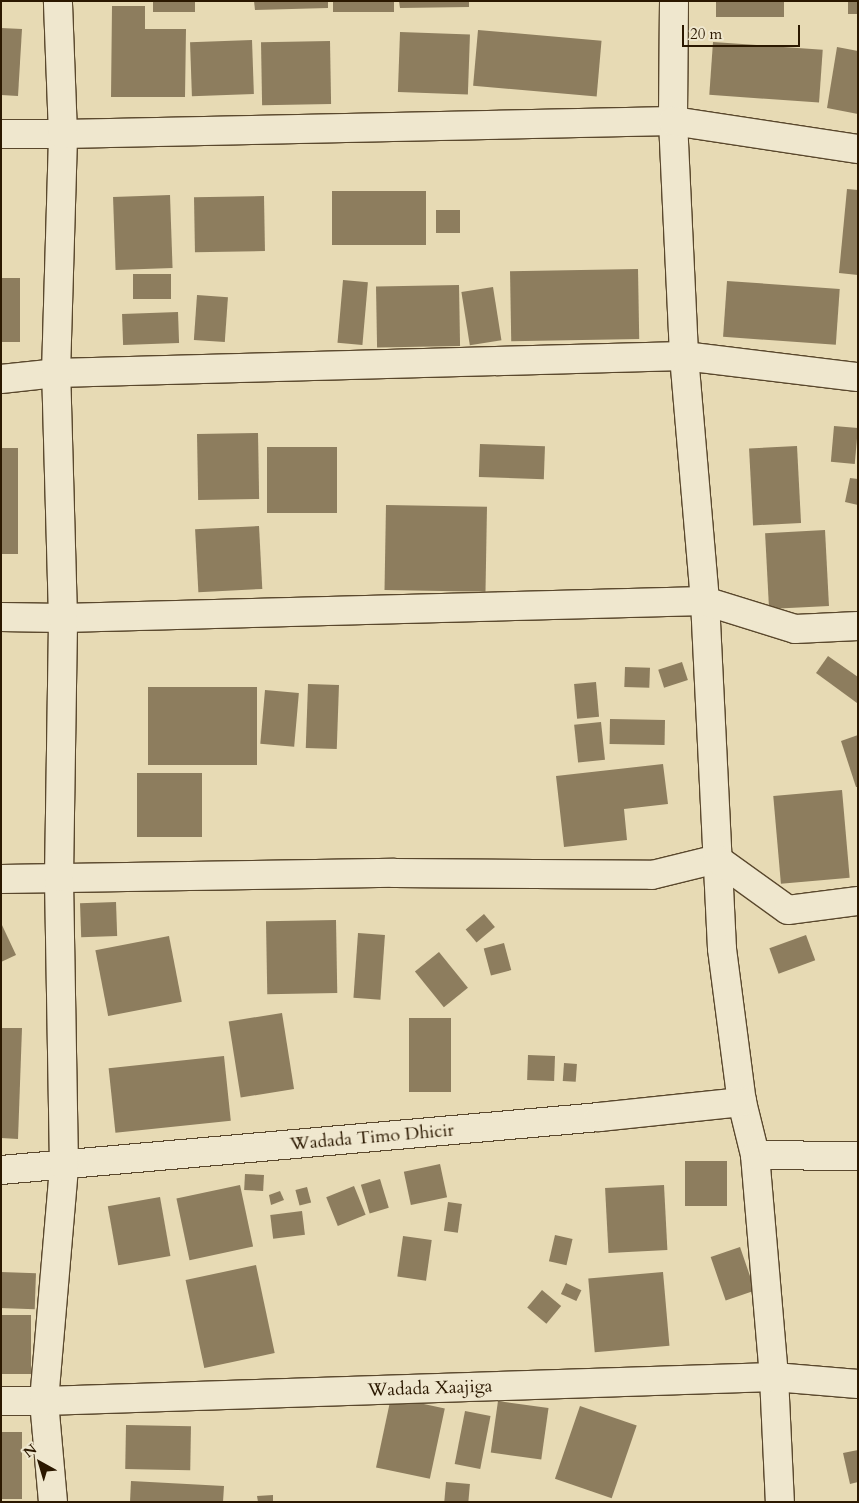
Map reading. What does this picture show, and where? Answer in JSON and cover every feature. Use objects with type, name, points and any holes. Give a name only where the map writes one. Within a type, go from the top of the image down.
[{"type":"street","points":[[53,1502],[44,1401],[64,1166],[59,877],[63,618],[56,373],[63,134],[58,1]]},
{"type":"street","points":[[674,1],[673,121],[684,356],[705,601],[722,949],[742,1102],[755,1155],[774,1377],[780,1502]]},
{"type":"street","points":[[1,134],[673,121],[858,149]]},
{"type":"street","points":[[1,379],[56,373],[684,356],[858,377]]},
{"type":"street","points":[[1,617],[63,618],[705,601],[795,629],[858,626]]},
{"type":"street","points":[[1,879],[394,873],[652,875],[717,859],[788,910],[858,901]]},
{"type":"street","name":"Wadada Timo Dhicir","points":[[1,1170],[64,1166],[742,1102]]},
{"type":"street","points":[[755,1155],[858,1156]]},
{"type":"street","name":"Wadada Xaajiga","points":[[1,1400],[44,1401],[774,1377],[858,1384]]},
{"type":"building","points":[[153,1],[195,1],[195,12],[153,12]]},
{"type":"building","points":[[254,1],[328,1],[328,8],[255,10]]},
{"type":"building","points":[[333,1],[394,1],[394,12],[333,12]]},
{"type":"building","points":[[399,1],[469,1],[469,7],[400,8]]},
{"type":"building","points":[[716,1],[784,1],[784,17],[716,17]]},
{"type":"building","points":[[848,1],[858,1],[858,14],[848,14]]},
{"type":"building","points":[[112,6],[145,6],[145,29],[186,29],[185,97],[111,97]]},
{"type":"building","points":[[1,28],[22,29],[18,96],[1,95]]},
{"type":"building","points":[[478,30],[602,41],[597,97],[473,86]]},
{"type":"building","points":[[400,32],[470,34],[468,94],[398,92]]},
{"type":"building","points":[[252,40],[254,94],[192,96],[190,42]]},
{"type":"building","points":[[330,41],[331,104],[262,105],[261,42]]},
{"type":"building","points":[[713,42],[823,50],[819,103],[709,95]]},
{"type":"building","points":[[837,47],[858,51],[858,114],[827,108]]},
{"type":"building","points":[[847,189],[858,190],[858,275],[839,273]]},
{"type":"building","points":[[332,191],[426,191],[426,245],[332,245]]},
{"type":"building","points":[[170,195],[173,268],[116,270],[113,197]]},
{"type":"building","points":[[264,196],[265,251],[195,252],[194,197]]},
{"type":"building","points":[[436,210],[460,210],[460,233],[436,233]]},
{"type":"building","points":[[638,269],[639,339],[511,341],[510,271]]},
{"type":"building","points":[[133,274],[171,274],[171,299],[133,299]]},
{"type":"building","points":[[1,278],[20,278],[20,342],[1,342]]},
{"type":"building","points":[[343,280],[368,282],[362,345],[338,343]]},
{"type":"building","points":[[727,281],[840,289],[836,345],[723,337]]},
{"type":"building","points":[[459,285],[460,346],[377,347],[376,286]]},
{"type":"building","points":[[493,287],[501,340],[470,345],[461,292]]},
{"type":"building","points":[[197,295],[228,297],[225,342],[194,340]]},
{"type":"building","points":[[178,312],[179,343],[123,345],[122,314]]},
{"type":"building","points":[[834,426],[858,428],[855,464],[831,462]]},
{"type":"building","points":[[258,433],[259,499],[198,500],[197,434]]},
{"type":"building","points":[[480,444],[545,446],[544,479],[479,477]]},
{"type":"building","points":[[797,446],[801,523],[753,525],[749,449]]},
{"type":"building","points":[[267,447],[337,447],[337,513],[267,513]]},
{"type":"building","points":[[1,448],[18,448],[18,554],[1,554]]},
{"type":"building","points":[[850,478],[858,479],[858,505],[845,502]]},
{"type":"building","points":[[386,505],[487,507],[486,592],[385,590]]},
{"type":"building","points":[[259,526],[262,589],[198,592],[195,529]]},
{"type":"building","points":[[825,530],[829,606],[769,609],[765,533]]},
{"type":"building","points":[[828,656],[858,677],[857,703],[816,673]]},
{"type":"building","points":[[682,662],[688,680],[664,688],[658,670]]},
{"type":"building","points":[[625,667],[650,668],[649,688],[624,687]]},
{"type":"building","points":[[596,682],[599,717],[577,719],[574,684]]},
{"type":"building","points":[[308,684],[339,685],[337,749],[306,748]]},
{"type":"building","points":[[148,687],[257,687],[257,765],[148,765]]},
{"type":"building","points":[[265,690],[299,693],[294,747],[260,744]]},
{"type":"building","points":[[610,719],[665,720],[665,745],[610,744]]},
{"type":"building","points":[[601,722],[605,760],[578,763],[574,725]]},
{"type":"building","points":[[858,735],[858,787],[856,787],[841,741]]},
{"type":"building","points":[[663,764],[668,804],[624,809],[627,840],[564,847],[556,776]]},
{"type":"building","points":[[137,773],[202,773],[202,837],[137,837]]},
{"type":"building","points":[[842,790],[850,878],[781,884],[773,796]]},
{"type":"building","points":[[116,902],[117,936],[81,937],[80,903]]},
{"type":"building","points":[[484,914],[495,927],[477,942],[466,929]]},
{"type":"building","points":[[336,920],[337,993],[267,994],[266,921]]},
{"type":"building","points":[[1,923],[16,955],[1,962]]},
{"type":"building","points":[[358,933],[385,935],[380,1000],[353,998]]},
{"type":"building","points":[[806,935],[815,960],[779,974],[769,948]]},
{"type":"building","points":[[169,936],[182,1002],[108,1016],[95,950]]},
{"type":"building","points":[[504,943],[511,970],[491,975],[484,948]]},
{"type":"building","points":[[439,952],[468,988],[444,1007],[415,972]]},
{"type":"building","points":[[282,1013],[294,1089],[241,1097],[229,1021]]},
{"type":"building","points":[[409,1018],[451,1018],[451,1092],[409,1092]]},
{"type":"building","points":[[1,1028],[22,1028],[18,1139],[1,1138]]},
{"type":"building","points":[[528,1055],[555,1056],[554,1081],[527,1080]]},
{"type":"building","points":[[224,1056],[231,1121],[115,1133],[109,1068]]},
{"type":"building","points":[[564,1063],[577,1064],[576,1082],[563,1081]]},
{"type":"building","points":[[685,1161],[727,1161],[727,1206],[685,1206]]},
{"type":"building","points":[[440,1164],[447,1197],[411,1205],[404,1172]]},
{"type":"building","points":[[245,1174],[264,1175],[263,1191],[244,1190]]},
{"type":"building","points":[[380,1179],[389,1208],[370,1214],[361,1185]]},
{"type":"building","points":[[240,1185],[253,1247],[190,1260],[176,1199]]},
{"type":"building","points":[[664,1185],[667,1250],[608,1253],[605,1188]]},
{"type":"building","points":[[354,1186],[366,1215],[338,1226],[326,1197]]},
{"type":"building","points":[[307,1187],[311,1202],[300,1206],[295,1190]]},
{"type":"building","points":[[280,1191],[284,1200],[271,1205],[269,1195]]},
{"type":"building","points":[[160,1197],[170,1256],[118,1265],[108,1206]]},
{"type":"building","points":[[448,1202],[462,1204],[458,1233],[444,1231]]},
{"type":"building","points":[[302,1211],[305,1235],[273,1239],[270,1215]]},
{"type":"building","points":[[555,1235],[573,1239],[566,1265],[549,1261]]},
{"type":"building","points":[[403,1236],[432,1240],[426,1281],[397,1277]]},
{"type":"building","points":[[740,1247],[755,1290],[726,1301],[711,1257]]},
{"type":"building","points":[[256,1265],[275,1353],[204,1368],[186,1280]]},
{"type":"building","points":[[1,1272],[36,1273],[35,1309],[1,1308]]},
{"type":"building","points":[[663,1272],[669,1346],[595,1352],[588,1279]]},
{"type":"building","points":[[566,1283],[581,1290],[576,1301],[561,1294]]},
{"type":"building","points":[[542,1290],[561,1306],[546,1324],[527,1308]]},
{"type":"building","points":[[1,1315],[31,1315],[31,1374],[1,1374]]},
{"type":"building","points":[[391,1397],[445,1408],[430,1479],[376,1467]]},
{"type":"building","points":[[498,1401],[549,1408],[541,1460],[491,1452]]},
{"type":"building","points":[[580,1406],[637,1426],[612,1498],[555,1479]]},
{"type":"building","points":[[465,1411],[491,1416],[480,1469],[455,1464]]},
{"type":"building","points":[[126,1425],[191,1426],[190,1470],[125,1469]]},
{"type":"building","points":[[1,1432],[22,1432],[22,1499],[1,1499]]},
{"type":"building","points":[[858,1450],[858,1482],[850,1484],[843,1453]]},
{"type":"building","points":[[131,1481],[224,1486],[223,1502],[130,1502]]},
{"type":"building","points":[[446,1482],[470,1484],[468,1502],[444,1502]]},
{"type":"building","points":[[273,1495],[273,1502],[258,1502],[257,1496]]}]
